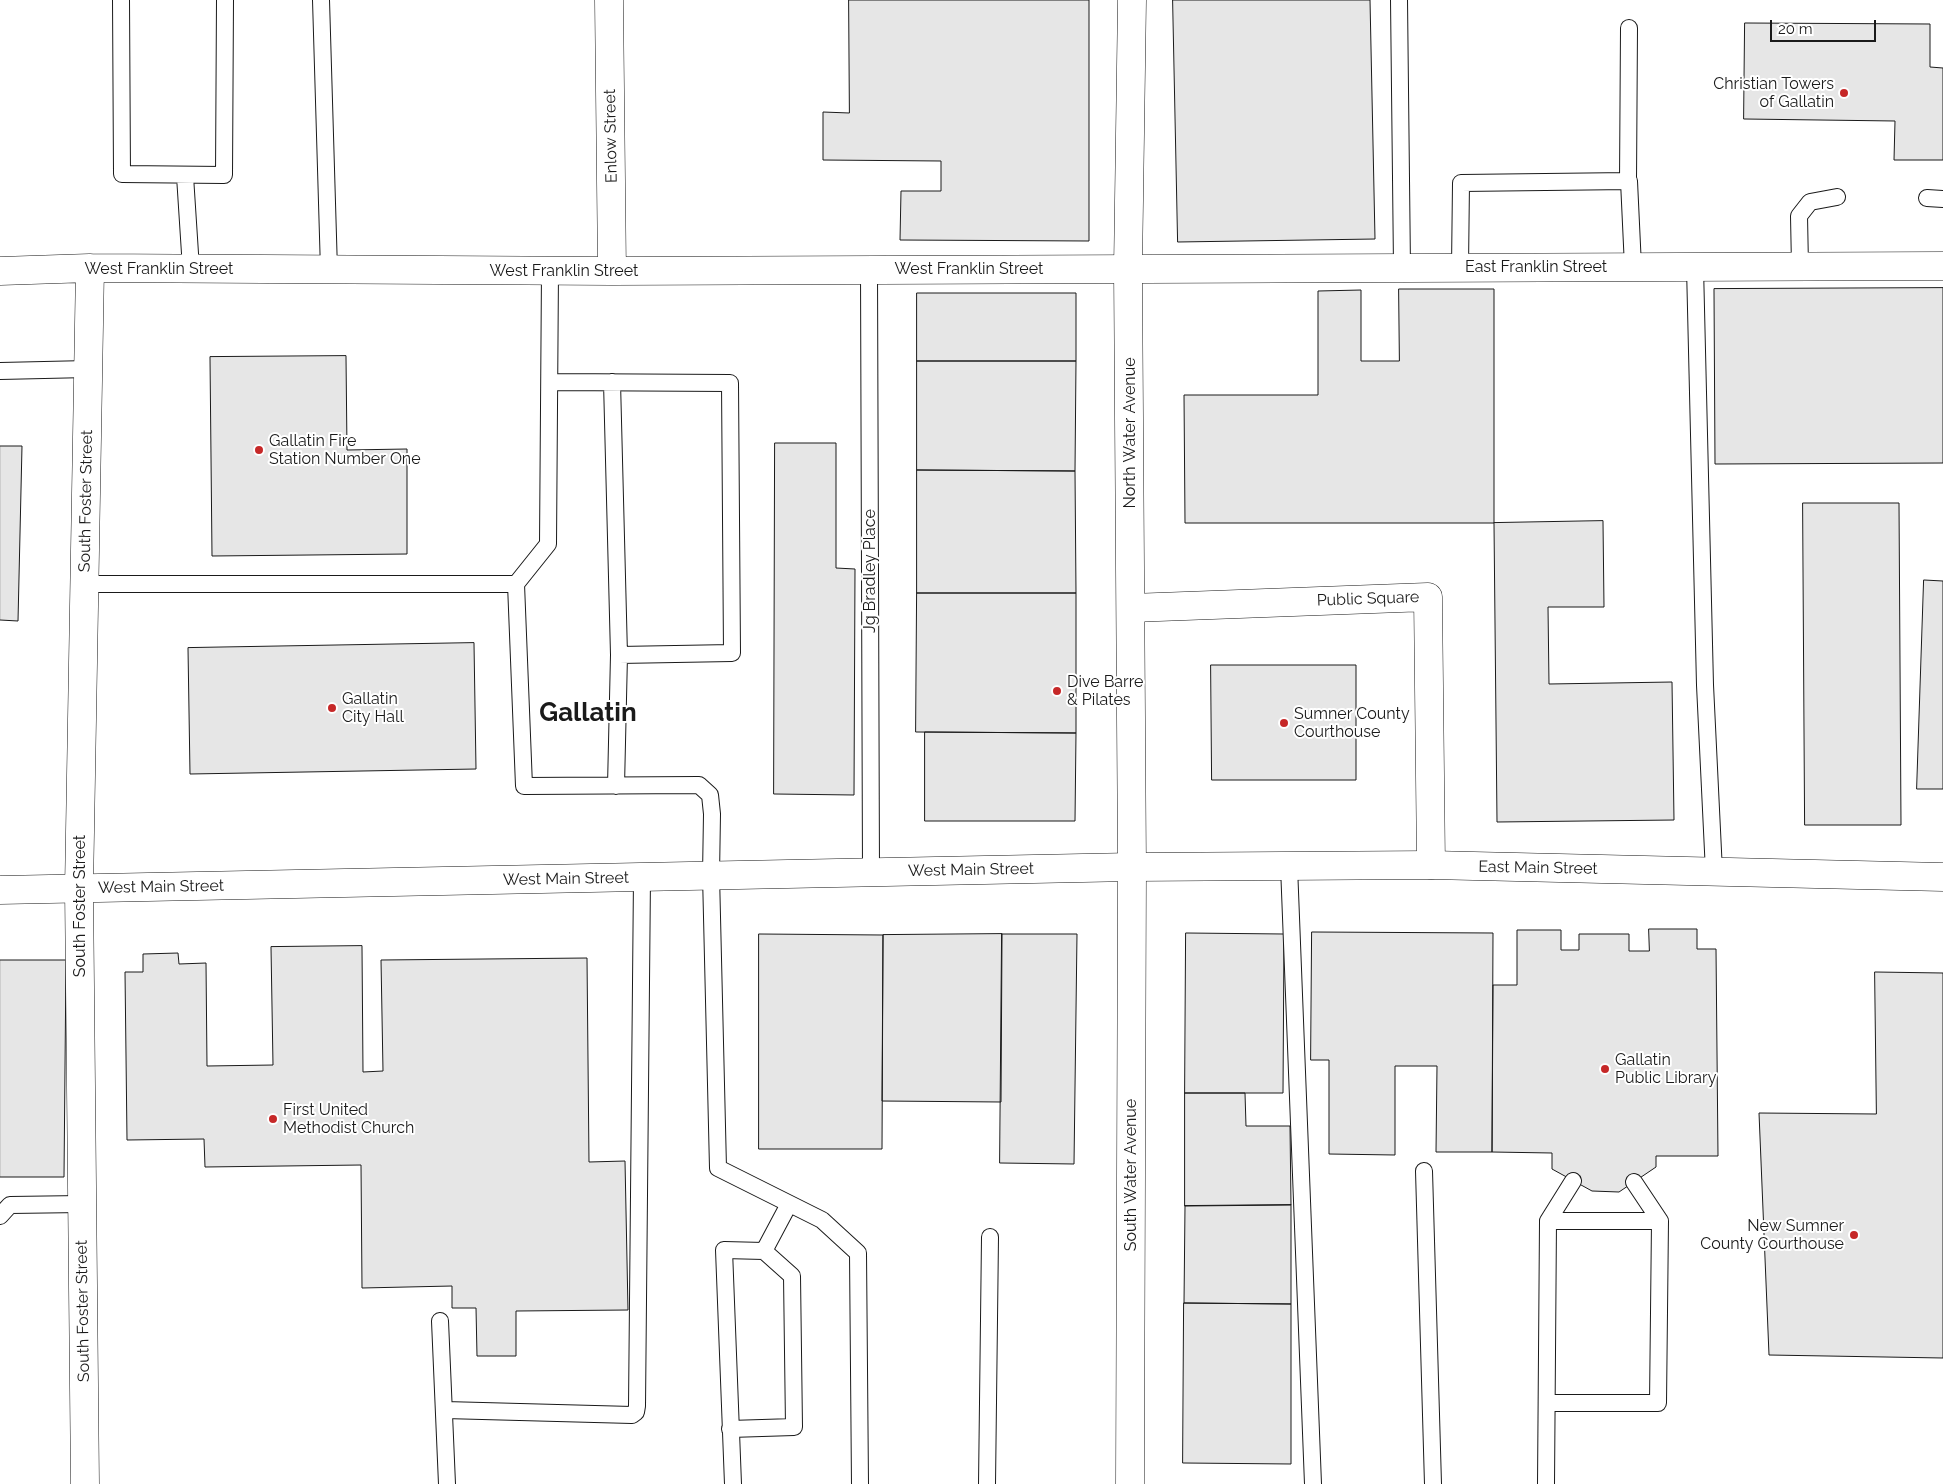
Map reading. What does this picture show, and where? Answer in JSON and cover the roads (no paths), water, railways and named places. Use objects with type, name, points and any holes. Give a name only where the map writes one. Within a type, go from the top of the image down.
[{"type":"street","name":"Enlow Street","points":[[609,0],[612,271]]},
{"type":"street","name":"North Water Avenue","points":[[1132,0],[1128,268],[1132,867]]},
{"type":"street","name":"East Franklin Street","points":[[1128,268],[1943,266]]},
{"type":"street","name":"West Franklin Street","points":[[0,271],[90,268],[612,271],[1128,268]]},
{"type":"street","name":"South Foster Street","points":[[85,1484],[79,888],[90,268]]},
{"type":"street","name":"Public Square","points":[[1131,608],[1428,597],[1431,865]]},
{"type":"street","name":"East Main Street","points":[[1132,867],[1431,865],[1943,877]]},
{"type":"street","name":"West Main Street","points":[[0,890],[1132,867]]},
{"type":"street","name":"South Water Avenue","points":[[1130,1484],[1132,867]]},
{"type":"lane","points":[[121,0],[122,174],[185,176],[224,175],[225,0]]},
{"type":"lane","points":[[321,0],[329,270]]},
{"type":"lane","points":[[1400,0],[1402,267]]},
{"type":"lane","points":[[1628,28],[1628,181],[1633,267]]},
{"type":"lane","points":[[185,176],[191,269]]},
{"type":"lane","points":[[1460,268],[1460,183],[1628,181]]},
{"type":"lane","points":[[1800,266],[1800,216],[1810,202],[1837,197]]},
{"type":"lane","points":[[1695,267],[1705,684],[1714,872]]},
{"type":"lane","name":"Jg Bradley Place","points":[[869,270],[871,872]]},
{"type":"lane","points":[[550,271],[548,544],[516,584],[524,786],[699,785],[710,795],[712,814],[711,875],[718,1168],[822,1220],[858,1253],[860,1484]]},
{"type":"lane","points":[[0,371],[88,369]]},
{"type":"lane","points":[[550,382],[730,383],[732,653],[619,655]]},
{"type":"lane","points":[[612,382],[619,655],[616,786]]},
{"type":"lane","points":[[84,584],[516,584]]},
{"type":"lane","points":[[1289,866],[1313,1484]]},
{"type":"lane","points":[[445,1410],[632,1415],[636,1412],[638,1386],[642,877]]},
{"type":"lane","points":[[1424,1171],[1433,1484]]},
{"type":"lane","points":[[1546,1484],[1548,1221],[1573,1181]]},
{"type":"lane","points":[[1547,1403],[1658,1403],[1660,1221],[1634,1182]]},
{"type":"lane","points":[[0,1216],[10,1205],[82,1204]]},
{"type":"lane","points":[[764,1251],[789,1204]]},
{"type":"lane","points":[[1548,1221],[1660,1221]]},
{"type":"lane","points":[[987,1484],[990,1237]]},
{"type":"lane","points":[[730,1429],[794,1427],[792,1276],[764,1251],[724,1250],[730,1429],[733,1484]]},
{"type":"lane","points":[[440,1321],[448,1484]]},
{"type":"place","name":"Christian Towers of Gallatin","points":[[1844,93]]},
{"type":"place","name":"Gallatin Fire Station Number One","points":[[259,450]]},
{"type":"place","name":"Dive Barre & Pilates","points":[[1057,691]]},
{"type":"place","name":"Gallatin City Hall","points":[[332,708]]},
{"type":"place","name":"Sumner County Courthouse","points":[[1284,723]]},
{"type":"place","name":"Gallatin Public Library","points":[[1605,1069]]},
{"type":"place","name":"First United Methodist Church","points":[[273,1119]]},
{"type":"place","name":"New Sumner County Courthouse","points":[[1854,1235]]},
{"type":"district","name":"Gallatin","points":[[588,713]]}]
